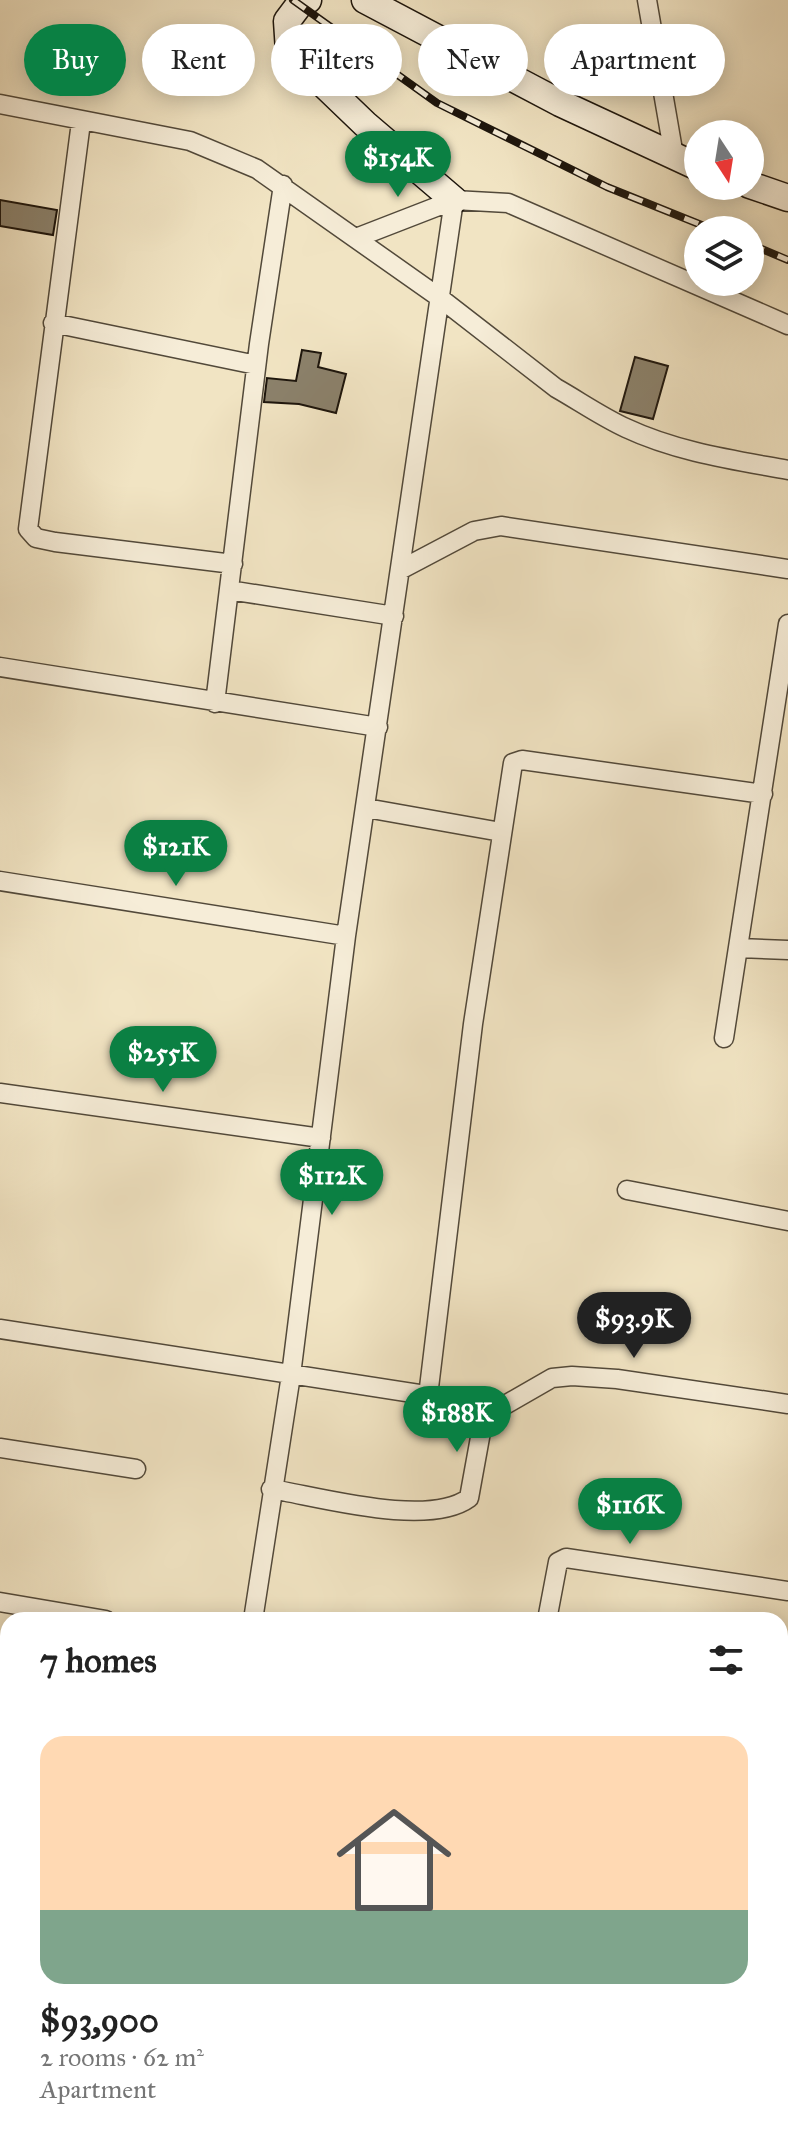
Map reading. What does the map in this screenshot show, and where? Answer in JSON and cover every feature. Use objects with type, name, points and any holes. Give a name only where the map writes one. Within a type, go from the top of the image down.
[{"type":"street","points":[[308,0],[299,5],[287,21],[289,51],[365,124],[454,200]]},
{"type":"street","points":[[365,0],[560,103],[684,160]]},
{"type":"street","points":[[647,0],[684,153]]},
{"type":"street","points":[[0,104],[190,141],[221,153],[283,185],[440,298],[556,388],[627,428],[692,452],[788,470]]},
{"type":"street","points":[[81,122],[28,529],[36,538],[55,542],[233,564]]},
{"type":"street","points":[[215,703],[256,365],[283,185]]},
{"type":"street","points":[[764,190],[788,198]]},
{"type":"street","points":[[254,1612],[291,1375],[346,936],[454,200]]},
{"type":"street","points":[[356,238],[454,200],[508,203],[788,325]]},
{"type":"street","points":[[53,323],[256,365]]},
{"type":"street","points":[[400,570],[474,531],[501,526],[788,569]]},
{"type":"street","points":[[229,590],[394,616]]},
{"type":"street","points":[[724,1038],[788,624]]},
{"type":"street","points":[[0,667],[378,727]]},
{"type":"street","points":[[428,1396],[473,1024],[509,772],[513,763],[522,760],[763,794]]},
{"type":"street","points":[[366,808],[501,832]]},
{"type":"street","points":[[0,881],[346,936]]},
{"type":"street","points":[[739,948],[788,950]]},
{"type":"street","points":[[0,1093],[321,1138]]},
{"type":"street","points":[[627,1190],[788,1221]]},
{"type":"street","points":[[0,1329],[477,1403],[505,1405],[552,1378],[572,1376],[617,1379],[788,1404]]},
{"type":"street","points":[[271,1489],[407,1510],[457,1506],[469,1498],[485,1423],[485,1410],[477,1403]]},
{"type":"street","points":[[0,1448],[136,1469]]},
{"type":"street","points":[[549,1612],[558,1562],[566,1558],[788,1591]]},
{"type":"street","points":[[0,1602],[59,1612]]},
{"type":"building","points":[[0,200],[57,210],[53,235],[0,226]]},
{"type":"building","points":[[302,350],[321,353],[318,367],[346,374],[336,413],[299,404],[264,402],[267,378],[296,381]]},
{"type":"building","points":[[635,357],[668,366],[653,419],[620,411]]},
{"type":"railway","points":[[293,0],[437,103],[607,187],[684,218]]},
{"type":"railway","points":[[764,250],[788,260]]}]
